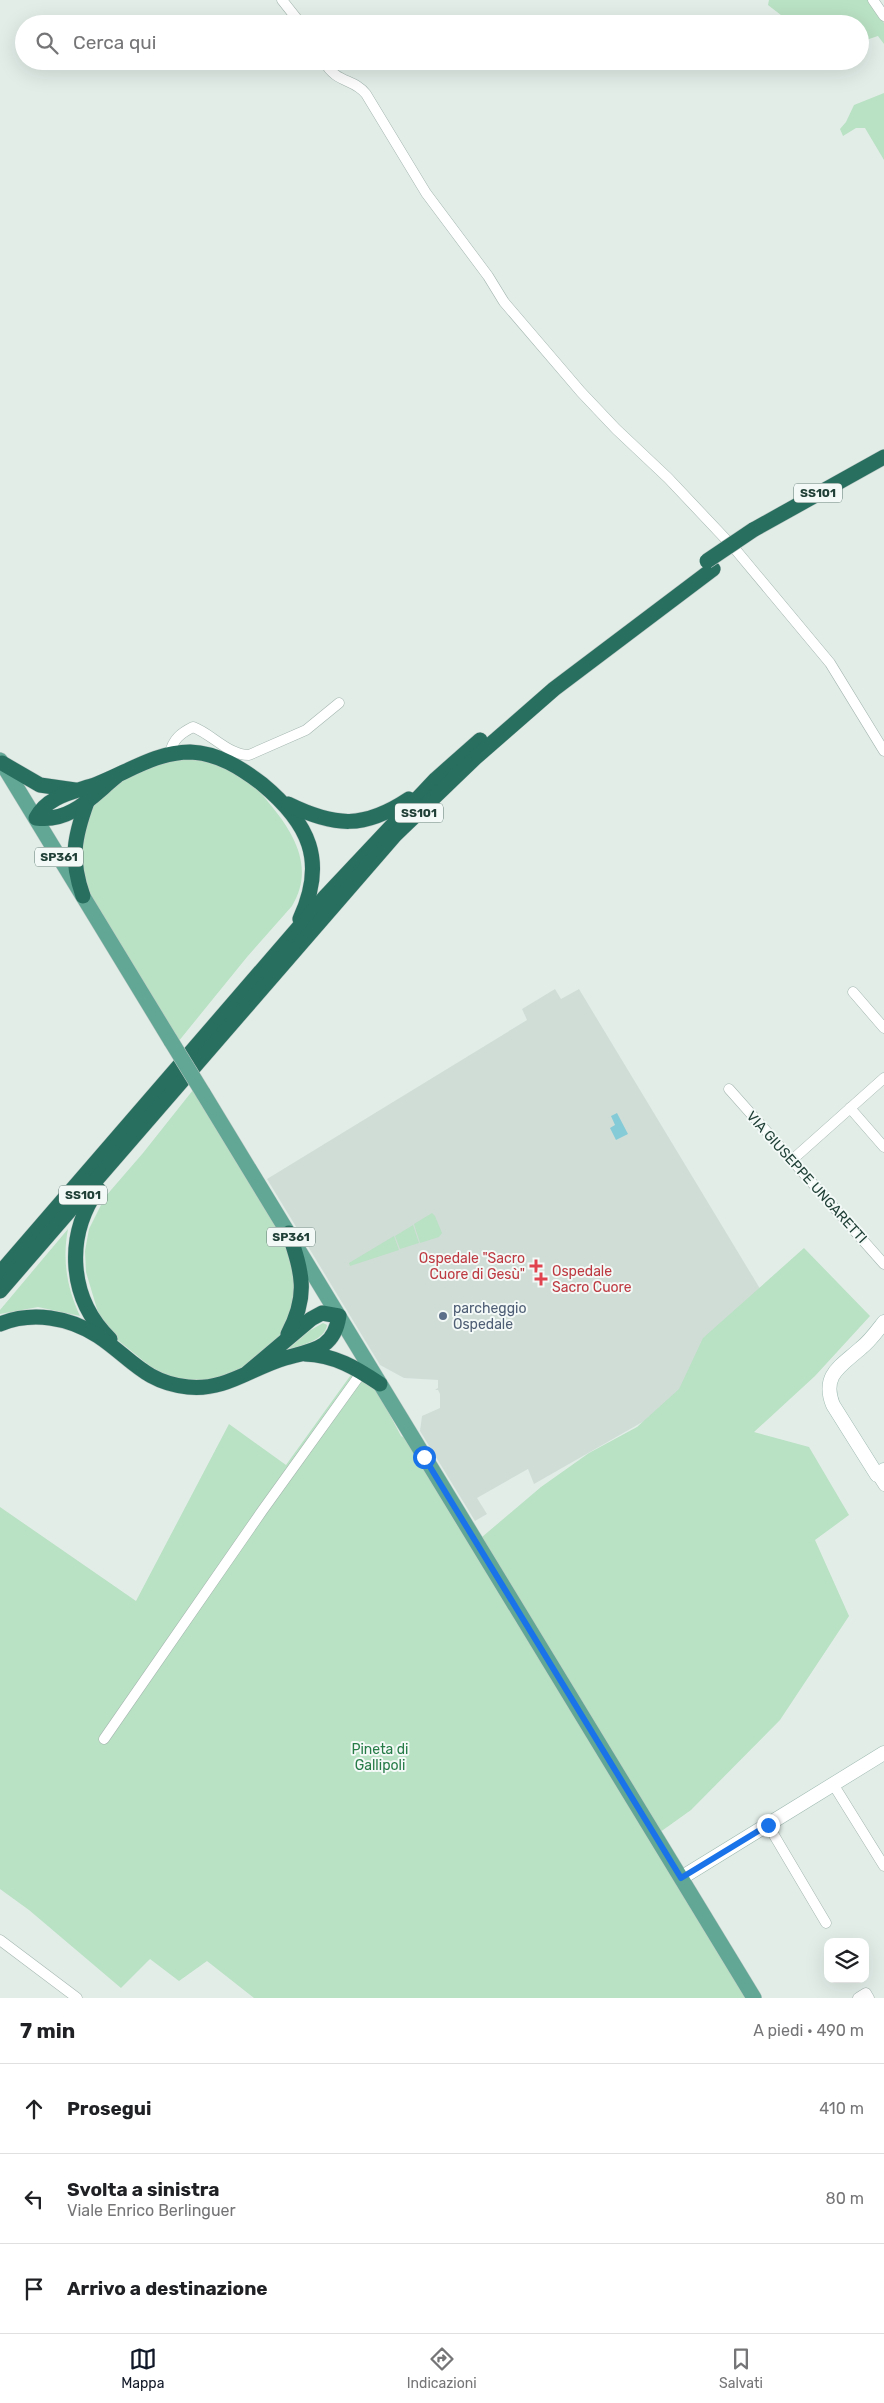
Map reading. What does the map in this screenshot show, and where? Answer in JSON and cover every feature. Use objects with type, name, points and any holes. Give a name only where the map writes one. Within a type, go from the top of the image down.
[{"type":"highway","name":"SS101","points":[[0,1273],[294,932],[436,779],[547,682],[710,565],[884,458]]},
{"type":"highway","name":"SS101","points":[[756,535],[884,468]]},
{"type":"highway","name":"SS101","points":[[0,1292],[395,836],[475,758],[554,689],[710,565]]},
{"type":"highway","points":[[117,776],[88,802],[57,818],[36,818],[48,802],[117,776],[152,758],[170,753],[192,752],[235,764],[283,801],[322,819],[357,821],[374,818],[391,810],[436,779]]},
{"type":"highway","points":[[1,761],[40,785],[76,790]]},
{"type":"highway","points":[[283,801],[308,837],[313,857],[313,881],[307,905],[294,932]]},
{"type":"highway","points":[[83,896],[75,867],[74,843],[88,802]]},
{"type":"highway","points":[[146,1373],[106,1334],[90,1312],[78,1278],[75,1244],[79,1227],[91,1200],[151,1125],[166,1100]]},
{"type":"highway","points":[[276,1350],[293,1324],[300,1307],[303,1287],[301,1269],[289,1233]]},
{"type":"highway","points":[[0,1324],[28,1317],[42,1317],[81,1326],[98,1336],[146,1373],[173,1385],[202,1388],[224,1385],[246,1374],[319,1347],[332,1338],[340,1316],[326,1313],[316,1316],[302,1325],[276,1350],[246,1374]]},
{"type":"highway","points":[[298,1354],[338,1359],[380,1384]]},
{"type":"main road","name":"SP361","points":[[1,761],[754,1998]]},
{"type":"street","points":[[282,0],[294,15]]},
{"type":"street","points":[[873,0],[884,16]]},
{"type":"street","points":[[330,70],[334,76],[358,87],[366,94],[426,193],[488,276],[504,302],[581,392],[616,429],[668,478],[735,549],[830,663],[884,751]]},
{"type":"street","points":[[170,753],[177,737],[194,727],[231,749],[243,755],[249,755],[306,730],[339,703]]},
{"type":"street","points":[[853,992],[884,1028]]},
{"type":"street","points":[[792,1160],[884,1078]]},
{"type":"street","name":"VIA GIUSEPPE UNGARETTI","points":[[729,1090],[884,1264]]},
{"type":"street","points":[[850,1108],[884,1147]]},
{"type":"street","points":[[882,1477],[833,1405],[829,1386],[832,1375],[841,1364],[861,1348],[884,1322]]},
{"type":"street","points":[[104,1739],[262,1511],[362,1372]]},
{"type":"street","points":[[681,1878],[884,1753]]},
{"type":"street","points":[[834,1784],[884,1866]]},
{"type":"street","points":[[768,1825],[826,1923]]},
{"type":"street","points":[[0,1940],[77,1998]]},
{"type":"street","points":[[858,1998],[866,1993],[869,1998]]},
{"type":"shaded area","name":"Ospedale Sacro Cuore","points":[[555,989],[561,999],[579,989],[788,1335],[758,1356],[534,1484],[528,1469],[477,1498],[487,1514],[475,1521],[420,1431],[422,1416],[440,1408],[440,1394],[438,1390],[435,1390],[438,1388],[438,1380],[404,1378],[380,1365],[267,1179],[527,1020],[522,1009]]},
{"type":"green space","points":[[769,0],[868,0],[884,23],[884,44],[878,36],[869,39],[869,15],[781,15],[768,5]]},
{"type":"green space","points":[[884,93],[884,160],[865,128],[856,128],[843,136],[840,129],[846,122],[854,105]]},
{"type":"green space","points":[[196,759],[221,765],[235,771],[261,793],[278,814],[293,839],[298,851],[302,878],[299,892],[292,906],[247,957],[178,1042],[87,893],[77,853],[93,804],[123,778],[166,760]]},
{"type":"green space","points":[[193,1090],[283,1238],[293,1258],[297,1297],[280,1339],[242,1371],[211,1381],[176,1380],[156,1371],[109,1333],[100,1319],[86,1272],[85,1251],[89,1229],[105,1197]]},
{"type":"green space","points":[[432,1213],[442,1233],[439,1237],[420,1243],[414,1224]]},
{"type":"green space","points":[[413,1225],[419,1243],[400,1249],[395,1236]]},
{"type":"green space","points":[[68,1229],[66,1240],[67,1274],[80,1316],[38,1307],[0,1314],[0,1310]]},
{"type":"green space","points":[[394,1236],[399,1250],[350,1266],[349,1263]]},
{"type":"green space","name":"Pineta di Gallipoli","points":[[804,1248],[870,1316],[815,1376],[754,1432],[809,1447],[849,1515],[815,1540],[849,1616],[780,1720],[691,1810],[649,1840],[746,1998],[254,1998],[207,1961],[179,1981],[150,1959],[121,1988],[29,1910],[0,1889],[0,1507],[136,1601],[229,1424],[286,1465],[353,1372],[373,1387],[382,1400],[401,1436],[405,1438],[457,1525],[482,1537],[541,1487],[589,1453],[637,1427],[679,1389],[703,1338]]},
{"type":"green space","points":[[323,1323],[327,1325],[322,1335],[306,1344],[288,1349],[309,1331]]},
{"type":"water","points":[[617,1113],[628,1134],[616,1140],[610,1128],[615,1125],[611,1116]]},
{"type":"place","name":"Ospedale \"Sacro Cuore di Gesù\"","points":[[536,1266]]},
{"type":"place","name":"Ospedale Sacro Cuore","points":[[541,1279]]},
{"type":"place","name":"parcheggio Ospedale","points":[[443,1316]]},
{"type":"route","points":[[424,1457],[681,1878],[768,1825]]}]
